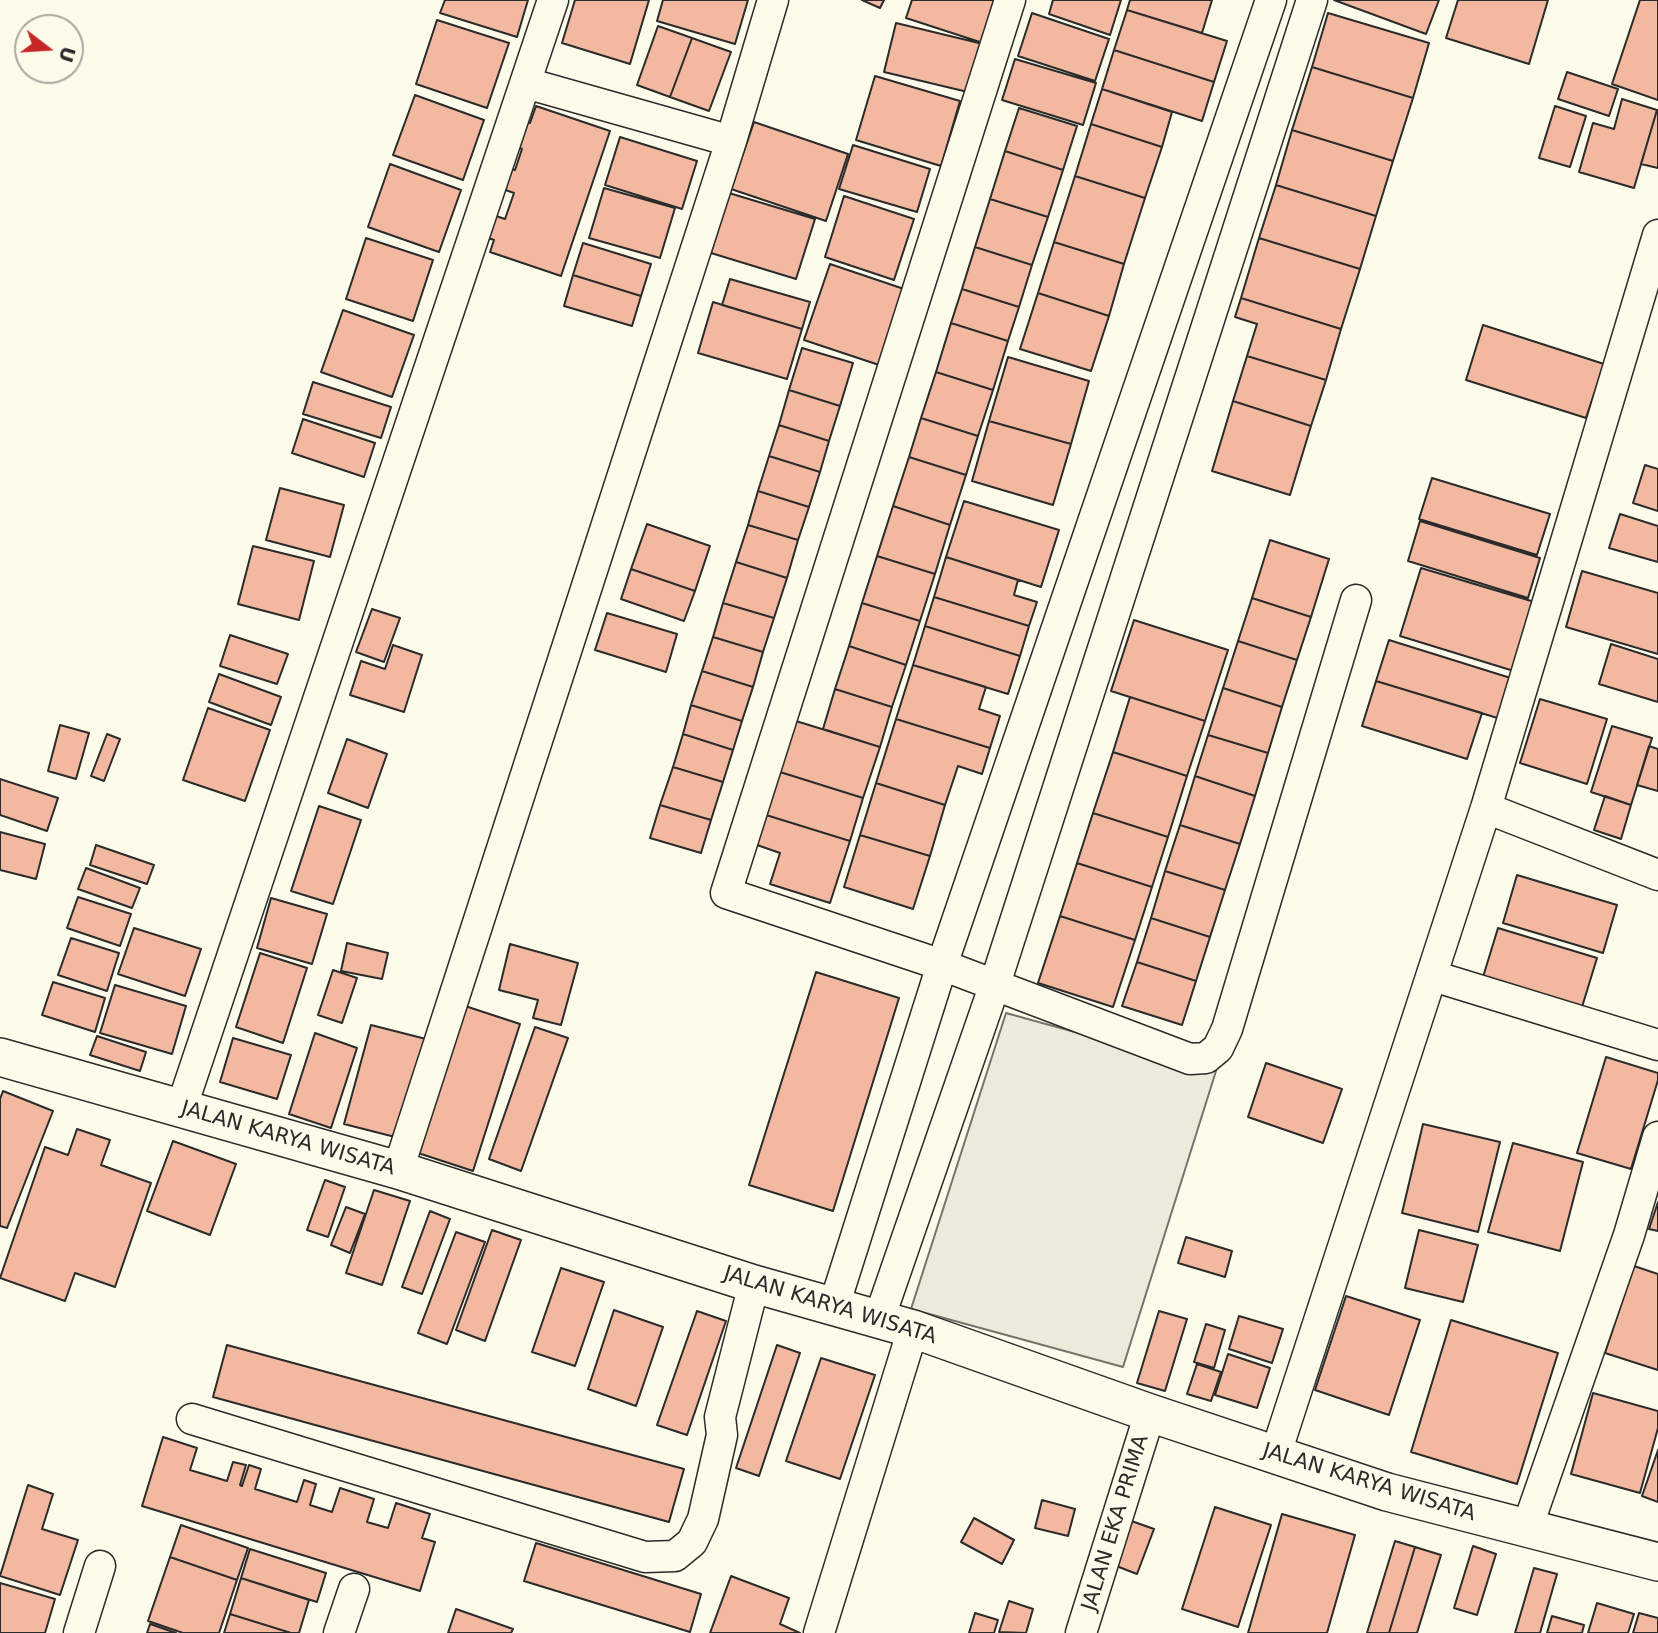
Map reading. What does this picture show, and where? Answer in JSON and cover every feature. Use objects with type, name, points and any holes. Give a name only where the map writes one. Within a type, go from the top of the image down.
[{"type":"street","points":[[181,1109],[553,0]]},
{"type":"street","points":[[398,1170],[731,141],[773,0]]},
{"type":"street","points":[[1010,0],[726,893],[942,965],[1190,1059],[1206,1058],[1218,1048],[1227,1029],[1356,600]]},
{"type":"street","points":[[834,1306],[942,965],[1271,0]]},
{"type":"street","points":[[879,1320],[995,984],[1312,0]]},
{"type":"street","points":[[526,83],[731,141]]},
{"type":"street","points":[[1275,1456],[1486,808],[1658,235]]},
{"type":"street","points":[[1486,808],[1658,875]]},
{"type":"street","points":[[1433,976],[1658,1045]]},
{"type":"street","name":"JALAN KARYA WISATA","points":[[0,1057],[398,1170],[763,1287],[913,1329],[1275,1456],[1387,1492],[1658,1562]]},
{"type":"street","points":[[1527,1528],[1629,1235],[1658,1137]]},
{"type":"street","points":[[192,1419],[645,1557],[675,1556],[692,1542],[703,1518],[722,1435],[735,1420],[763,1287]]},
{"type":"street","points":[[819,1633],[913,1329]]},
{"type":"street","name":"JALAN EKA PRIMA","points":[[1081,1633],[1150,1413]]},
{"type":"street","points":[[79,1633],[100,1566]]},
{"type":"street","points":[[339,1633],[354,1588]]},
{"type":"shaded area","points":[[1006,1013],[1216,1071],[1123,1367],[911,1309]]},
{"type":"building","points":[[445,0],[528,0],[517,37],[440,13]]},
{"type":"building","points":[[575,0],[649,0],[630,64],[562,43]]},
{"type":"building","points":[[663,0],[748,0],[735,44],[657,21]]},
{"type":"building","points":[[862,0],[884,0],[880,8]]},
{"type":"building","points":[[912,0],[1003,0],[989,45],[906,18]]},
{"type":"building","points":[[1053,0],[1121,0],[1110,35],[1049,14]]},
{"type":"building","points":[[1130,0],[1212,0],[1202,33],[1127,10]]},
{"type":"building","points":[[1334,0],[1439,0],[1426,34]]},
{"type":"building","points":[[1458,0],[1548,0],[1529,64],[1446,38]]},
{"type":"building","points":[[1640,0],[1658,0],[1658,100],[1612,84]]},
{"type":"building","points":[[1127,10],[1227,41],[1214,82],[1114,50]]},
{"type":"building","points":[[1032,13],[1109,39],[1095,81],[1018,56]]},
{"type":"building","points":[[1328,13],[1429,43],[1413,98],[1312,67]]},
{"type":"building","points":[[437,20],[509,43],[487,108],[416,84]]},
{"type":"building","points":[[896,23],[983,44],[972,93],[884,72]]},
{"type":"building","points":[[658,26],[692,38],[670,97],[637,85]]},
{"type":"building","points":[[692,38],[731,52],[709,111],[670,97]]},
{"type":"building","points":[[1114,50],[1214,82],[1202,121],[1102,89]]},
{"type":"building","points":[[1015,59],[1096,83],[1083,125],[1002,100]]},
{"type":"building","points":[[1312,67],[1413,98],[1393,161],[1292,130]]},
{"type":"building","points":[[1567,72],[1618,89],[1609,116],[1558,99]]},
{"type":"building","points":[[875,76],[960,101],[941,166],[856,140]]},
{"type":"building","points":[[1102,89],[1172,112],[1162,147],[1091,124]]},
{"type":"building","points":[[415,95],[484,120],[463,180],[393,155]]},
{"type":"building","points":[[1622,99],[1657,110],[1634,188],[1579,172],[1593,123],[1614,129]]},
{"type":"building","points":[[536,106],[610,131],[561,276],[490,252],[494,240],[485,237],[493,215],[505,219],[514,193],[497,187],[504,167],[515,170],[522,149],[511,144],[519,119],[530,123]]},
{"type":"building","points":[[1555,106],[1586,116],[1570,167],[1539,158]]},
{"type":"building","points":[[1019,108],[1077,126],[1063,170],[1005,151]]},
{"type":"building","points":[[1658,110],[1658,168],[1641,164]]},
{"type":"building","points":[[754,122],[848,154],[826,221],[731,189]]},
{"type":"building","points":[[1091,124],[1162,147],[1145,198],[1075,176]]},
{"type":"building","points":[[1292,130],[1393,161],[1376,216],[1276,185]]},
{"type":"building","points":[[620,137],[697,161],[682,209],[605,185]]},
{"type":"building","points":[[853,145],[930,169],[917,212],[839,189]]},
{"type":"building","points":[[1005,151],[1063,170],[1048,217],[990,199]]},
{"type":"building","points":[[390,164],[461,190],[439,252],[368,227]]},
{"type":"building","points":[[1075,176],[1145,198],[1124,264],[1054,242]]},
{"type":"building","points":[[1276,185],[1376,216],[1360,269],[1259,238]]},
{"type":"building","points":[[604,188],[675,208],[660,258],[589,238]]},
{"type":"building","points":[[729,193],[815,219],[796,279],[711,253]]},
{"type":"building","points":[[844,196],[914,219],[894,280],[825,257]]},
{"type":"building","points":[[990,199],[1048,217],[1032,265],[975,247]]},
{"type":"building","points":[[366,238],[433,260],[413,321],[346,299]]},
{"type":"building","points":[[1259,238],[1360,269],[1341,329],[1241,298]]},
{"type":"building","points":[[1054,242],[1124,264],[1109,316],[1038,293]]},
{"type":"building","points":[[583,243],[651,264],[641,296],[573,275]]},
{"type":"building","points":[[975,247],[1032,265],[1019,307],[962,289]]},
{"type":"building","points":[[830,264],[907,290],[882,366],[804,340]]},
{"type":"building","points":[[573,275],[641,296],[632,326],[564,306]]},
{"type":"building","points":[[730,279],[810,302],[802,329],[722,305]]},
{"type":"building","points":[[962,289],[1019,307],[1008,341],[951,323]]},
{"type":"building","points":[[1038,293],[1109,316],[1091,371],[1020,349]]},
{"type":"building","points":[[1241,298],[1341,329],[1326,380],[1247,356],[1257,324],[1235,317]]},
{"type":"building","points":[[713,302],[802,329],[787,379],[698,353]]},
{"type":"building","points":[[343,310],[414,335],[392,397],[321,372]]},
{"type":"building","points":[[951,323],[1008,341],[993,390],[936,372]]},
{"type":"building","points":[[1483,325],[1604,364],[1586,418],[1466,380]]},
{"type":"building","points":[[802,348],[853,363],[840,406],[789,390]]},
{"type":"building","points":[[1247,356],[1326,380],[1311,426],[1233,401]]},
{"type":"building","points":[[1008,357],[1089,381],[1071,444],[989,421]]},
{"type":"building","points":[[936,372],[993,390],[978,436],[921,418]]},
{"type":"building","points":[[313,382],[391,407],[381,438],[303,414]]},
{"type":"building","points":[[789,390],[840,406],[829,441],[779,425]]},
{"type":"building","points":[[1233,401],[1311,426],[1290,495],[1212,471]]},
{"type":"building","points":[[921,418],[978,436],[966,475],[909,457]]},
{"type":"building","points":[[303,419],[375,443],[364,477],[292,453]]},
{"type":"building","points":[[989,421],[1071,444],[1053,505],[972,481]]},
{"type":"building","points":[[779,425],[829,441],[820,472],[769,456]]},
{"type":"building","points":[[769,456],[820,472],[809,507],[758,491]]},
{"type":"building","points":[[909,457],[966,475],[950,525],[893,506]]},
{"type":"building","points":[[1645,465],[1658,469],[1658,511],[1633,503]]},
{"type":"building","points":[[1432,478],[1550,514],[1537,555],[1419,519]]},
{"type":"building","points":[[280,488],[344,505],[330,557],[266,540]]},
{"type":"building","points":[[758,491],[809,507],[798,540],[748,525]]},
{"type":"building","points":[[964,501],[1059,530],[1041,587],[946,557]]},
{"type":"building","points":[[893,506],[950,525],[935,574],[877,556]]},
{"type":"building","points":[[1620,514],[1658,526],[1658,562],[1609,548]]},
{"type":"building","points":[[1420,521],[1540,558],[1528,598],[1408,561]]},
{"type":"building","points":[[647,524],[710,546],[695,591],[631,569]]},
{"type":"building","points":[[748,525],[798,540],[787,578],[736,562]]},
{"type":"building","points":[[1270,540],[1329,559],[1311,617],[1252,598]]},
{"type":"building","points":[[253,546],[314,561],[299,620],[238,604]]},
{"type":"building","points":[[877,556],[935,574],[920,621],[862,603]]},
{"type":"building","points":[[946,557],[1018,580],[1014,595],[1037,602],[1029,626],[934,597]]},
{"type":"building","points":[[736,562],[787,578],[774,618],[723,603]]},
{"type":"building","points":[[1421,568],[1538,603],[1517,672],[1400,636]]},
{"type":"building","points":[[631,569],[695,591],[684,621],[621,599]]},
{"type":"building","points":[[1582,571],[1658,593],[1658,654],[1566,627]]},
{"type":"building","points":[[934,597],[1029,626],[1020,656],[925,626]]},
{"type":"building","points":[[1252,598],[1311,617],[1297,660],[1238,641]]},
{"type":"building","points":[[723,603],[774,618],[763,652],[713,637]]},
{"type":"building","points":[[862,603],[920,621],[906,665],[849,646]]},
{"type":"building","points":[[372,609],[400,618],[384,662],[356,652]]},
{"type":"building","points":[[607,613],[677,634],[666,672],[595,650]]},
{"type":"building","points":[[1134,620],[1228,650],[1205,721],[1111,691]]},
{"type":"building","points":[[925,626],[1020,656],[1008,694],[913,665]]},
{"type":"building","points":[[230,635],[288,654],[277,684],[220,666]]},
{"type":"building","points":[[713,637],[763,652],[753,687],[702,671]]},
{"type":"building","points":[[1389,640],[1517,680],[1504,720],[1376,681]]},
{"type":"building","points":[[1238,641],[1297,660],[1282,707],[1223,688]]},
{"type":"building","points":[[1611,644],[1658,659],[1658,702],[1599,684]]},
{"type":"building","points":[[393,645],[422,655],[404,712],[350,695],[361,661],[385,669]]},
{"type":"building","points":[[849,646],[906,665],[892,707],[835,689]]},
{"type":"building","points":[[913,665],[986,687],[979,709],[1000,716],[990,748],[896,719]]},
{"type":"building","points":[[702,671],[753,687],[742,721],[691,705]]},
{"type":"building","points":[[219,674],[281,697],[271,725],[209,702]]},
{"type":"building","points":[[1376,681],[1482,713],[1467,759],[1362,726]]},
{"type":"building","points":[[1223,688],[1282,707],[1268,753],[1208,735]]},
{"type":"building","points":[[835,689],[892,707],[880,747],[823,729]]},
{"type":"building","points":[[1130,697],[1205,721],[1187,776],[1113,752]]},
{"type":"building","points":[[1540,699],[1607,719],[1587,784],[1520,763]]},
{"type":"building","points":[[691,705],[742,721],[733,750],[683,734]]},
{"type":"building","points":[[208,708],[270,730],[245,801],[183,780]]},
{"type":"building","points":[[896,719],[990,748],[982,774],[958,766],[945,805],[876,783]]},
{"type":"building","points":[[796,721],[880,747],[863,798],[780,772]]},
{"type":"building","points":[[60,725],[89,733],[76,779],[48,771]]},
{"type":"building","points":[[1612,726],[1652,738],[1631,805],[1591,792]]},
{"type":"building","points":[[107,734],[120,739],[104,781],[91,776]]},
{"type":"building","points":[[683,734],[733,750],[723,782],[673,767]]},
{"type":"building","points":[[1208,735],[1268,753],[1255,796],[1195,776]]},
{"type":"building","points":[[347,739],[387,754],[368,808],[328,793]]},
{"type":"building","points":[[1649,746],[1658,749],[1658,791],[1637,785]]},
{"type":"building","points":[[1113,752],[1187,776],[1168,837],[1093,813]]},
{"type":"building","points":[[673,767],[723,782],[711,820],[660,805]]},
{"type":"building","points":[[780,772],[863,798],[850,841],[766,815]]},
{"type":"building","points":[[1195,776],[1255,796],[1240,844],[1180,825]]},
{"type":"building","points":[[0,779],[58,798],[47,831],[0,815]]},
{"type":"building","points":[[876,783],[945,805],[930,856],[860,835]]},
{"type":"building","points":[[1605,796],[1631,805],[1621,839],[1594,830]]},
{"type":"building","points":[[660,805],[711,820],[701,853],[650,838]]},
{"type":"building","points":[[319,806],[361,820],[333,904],[291,891]]},
{"type":"building","points":[[1093,813],[1168,837],[1152,887],[1077,863]]},
{"type":"building","points":[[766,815],[850,841],[830,903],[770,884],[780,853],[757,845]]},
{"type":"building","points":[[1180,825],[1240,844],[1225,890],[1165,871]]},
{"type":"building","points":[[0,832],[45,844],[36,879],[0,870]]},
{"type":"building","points":[[860,835],[930,856],[913,909],[844,887]]},
{"type":"building","points":[[96,845],[154,865],[147,884],[90,865]]},
{"type":"building","points":[[1077,863],[1152,887],[1135,940],[1060,916]]},
{"type":"building","points":[[86,868],[140,888],[132,908],[78,889]]},
{"type":"building","points":[[1165,871],[1225,890],[1210,937],[1151,918]]},
{"type":"building","points":[[1517,875],[1617,905],[1603,953],[1503,923]]},
{"type":"building","points":[[78,897],[131,914],[120,946],[67,928]]},
{"type":"building","points":[[271,898],[327,914],[312,964],[257,948]]},
{"type":"building","points":[[1060,916],[1135,940],[1113,1007],[1038,983]]},
{"type":"building","points":[[1151,918],[1210,937],[1196,981],[1137,962]]},
{"type":"building","points":[[134,928],[201,949],[185,996],[118,974]]},
{"type":"building","points":[[1498,928],[1597,958],[1582,1007],[1483,977]]},
{"type":"building","points":[[71,938],[119,953],[107,991],[58,975]]},
{"type":"building","points":[[347,943],[388,953],[382,979],[341,971]]},
{"type":"building","points":[[510,944],[578,963],[561,1025],[533,1018],[538,1000],[499,990]]},
{"type":"building","points":[[260,953],[307,968],[283,1043],[236,1027]]},
{"type":"building","points":[[1137,962],[1196,981],[1182,1025],[1122,1006]]},
{"type":"building","points":[[333,970],[357,978],[342,1023],[318,1015]]},
{"type":"building","points":[[816,972],[899,998],[833,1211],[749,1185]]},
{"type":"building","points":[[53,982],[105,998],[95,1032],[42,1015]]},
{"type":"building","points":[[115,985],[186,1006],[172,1054],[100,1033]]},
{"type":"building","points":[[459,1004],[520,1024],[473,1171],[412,1151]]},
{"type":"building","points":[[371,1025],[426,1039],[399,1138],[344,1124]]},
{"type":"building","points":[[535,1027],[568,1038],[521,1171],[489,1159]]},
{"type":"building","points":[[315,1033],[357,1048],[331,1128],[289,1114]]},
{"type":"building","points":[[97,1036],[146,1052],[140,1071],[90,1055]]},
{"type":"building","points":[[233,1038],[291,1055],[277,1099],[220,1082]]},
{"type":"building","points":[[1606,1057],[1658,1073],[1631,1169],[1577,1153]]},
{"type":"building","points":[[1266,1063],[1342,1089],[1323,1143],[1248,1117]]},
{"type":"building","points":[[3,1091],[53,1111],[7,1228],[0,1226],[0,1099]]},
{"type":"building","points":[[1423,1124],[1500,1142],[1478,1232],[1402,1213]]},
{"type":"building","points":[[77,1129],[110,1140],[101,1165],[151,1183],[115,1287],[75,1273],[65,1301],[0,1278],[45,1147],[68,1155]]},
{"type":"building","points":[[173,1141],[236,1164],[210,1235],[147,1211]]},
{"type":"building","points":[[1513,1143],[1583,1162],[1560,1251],[1488,1232]]},
{"type":"building","points":[[325,1180],[345,1187],[328,1237],[307,1230]]},
{"type":"building","points":[[374,1190],[410,1201],[382,1285],[346,1273]]},
{"type":"building","points":[[1658,1202],[1658,1231],[1649,1229]]},
{"type":"building","points":[[346,1207],[365,1214],[350,1253],[331,1245]]},
{"type":"building","points":[[430,1211],[450,1219],[422,1294],[402,1287]]},
{"type":"building","points":[[492,1230],[521,1240],[485,1341],[456,1330]]},
{"type":"building","points":[[1419,1230],[1478,1245],[1463,1302],[1405,1288]]},
{"type":"building","points":[[456,1232],[485,1242],[447,1344],[418,1333]]},
{"type":"building","points":[[1186,1237],[1232,1251],[1225,1277],[1178,1263]]},
{"type":"building","points":[[1634,1266],[1658,1274],[1658,1370],[1605,1353]]},
{"type":"building","points":[[561,1268],[604,1282],[575,1366],[532,1352]]},
{"type":"building","points":[[1346,1296],[1420,1320],[1389,1415],[1315,1390]]},
{"type":"building","points":[[614,1310],[663,1327],[636,1406],[588,1389]]},
{"type":"building","points":[[697,1311],[726,1321],[687,1435],[657,1425]]},
{"type":"building","points":[[1159,1311],[1187,1319],[1165,1391],[1137,1383]]},
{"type":"building","points":[[1239,1316],[1283,1329],[1272,1363],[1229,1349]]},
{"type":"building","points":[[1451,1320],[1558,1353],[1517,1484],[1411,1452]]},
{"type":"building","points":[[1206,1324],[1225,1330],[1214,1368],[1194,1362]]},
{"type":"building","points":[[227,1345],[684,1469],[669,1522],[213,1397]]},
{"type":"building","points":[[777,1345],[800,1353],[759,1476],[736,1468]]},
{"type":"building","points":[[1228,1354],[1270,1368],[1257,1408],[1215,1395]]},
{"type":"building","points":[[821,1358],[875,1375],[840,1479],[786,1461]]},
{"type":"building","points":[[1197,1364],[1221,1372],[1211,1401],[1187,1394]]},
{"type":"building","points":[[1593,1393],[1658,1411],[1658,1428],[1640,1493],[1571,1474]]},
{"type":"building","points":[[163,1437],[197,1448],[190,1470],[227,1481],[233,1462],[246,1465],[240,1485],[242,1486],[249,1465],[261,1469],[255,1489],[297,1502],[304,1480],[316,1484],[310,1505],[332,1512],[340,1488],[374,1499],[367,1522],[388,1528],[396,1503],[430,1514],[422,1538],[435,1542],[420,1591],[142,1506]]},
{"type":"building","points":[[1658,1450],[1658,1502],[1642,1496]]},
{"type":"building","points":[[28,1485],[53,1494],[42,1529],[78,1540],[60,1595],[0,1576]]},
{"type":"building","points":[[1042,1500],[1075,1509],[1068,1536],[1035,1528]]},
{"type":"building","points":[[1215,1507],[1271,1525],[1238,1627],[1182,1609]]},
{"type":"building","points":[[1282,1514],[1355,1535],[1327,1633],[1248,1633]]},
{"type":"building","points":[[974,1518],[1014,1540],[1002,1564],[961,1542]]},
{"type":"building","points":[[1123,1518],[1154,1529],[1137,1574],[1106,1562]]},
{"type":"building","points":[[181,1525],[248,1548],[237,1580],[170,1557]]},
{"type":"building","points":[[1395,1541],[1415,1547],[1389,1633],[1367,1633]]},
{"type":"building","points":[[536,1543],[701,1594],[690,1632],[524,1581]]},
{"type":"building","points":[[1473,1546],[1496,1554],[1477,1615],[1454,1608]]},
{"type":"building","points":[[1415,1547],[1441,1555],[1417,1633],[1389,1633]]},
{"type":"building","points":[[250,1549],[326,1573],[317,1602],[241,1578]]},
{"type":"building","points":[[170,1557],[237,1580],[219,1633],[183,1633],[148,1621]]},
{"type":"building","points":[[1534,1568],[1557,1574],[1540,1633],[1515,1633]]},
{"type":"building","points":[[731,1576],[789,1598],[780,1624],[800,1633],[710,1633]]},
{"type":"building","points":[[241,1578],[309,1600],[299,1633],[291,1633],[230,1614]]},
{"type":"building","points":[[0,1583],[55,1599],[45,1633],[0,1633]]},
{"type":"building","points":[[1009,1601],[1033,1609],[1026,1633],[999,1632]]},
{"type":"building","points":[[1597,1603],[1634,1614],[1628,1633],[1588,1633]]},
{"type":"building","points":[[456,1609],[513,1629],[511,1633],[448,1633]]},
{"type":"building","points":[[975,1613],[998,1620],[994,1633],[969,1633]]},
{"type":"building","points":[[1639,1613],[1658,1618],[1658,1633],[1633,1633]]},
{"type":"building","points":[[230,1614],[291,1633],[224,1633]]},
{"type":"building","points":[[1552,1616],[1584,1625],[1582,1633],[1547,1633]]},
{"type":"building","points":[[150,1624],[176,1633],[147,1633]]}]
